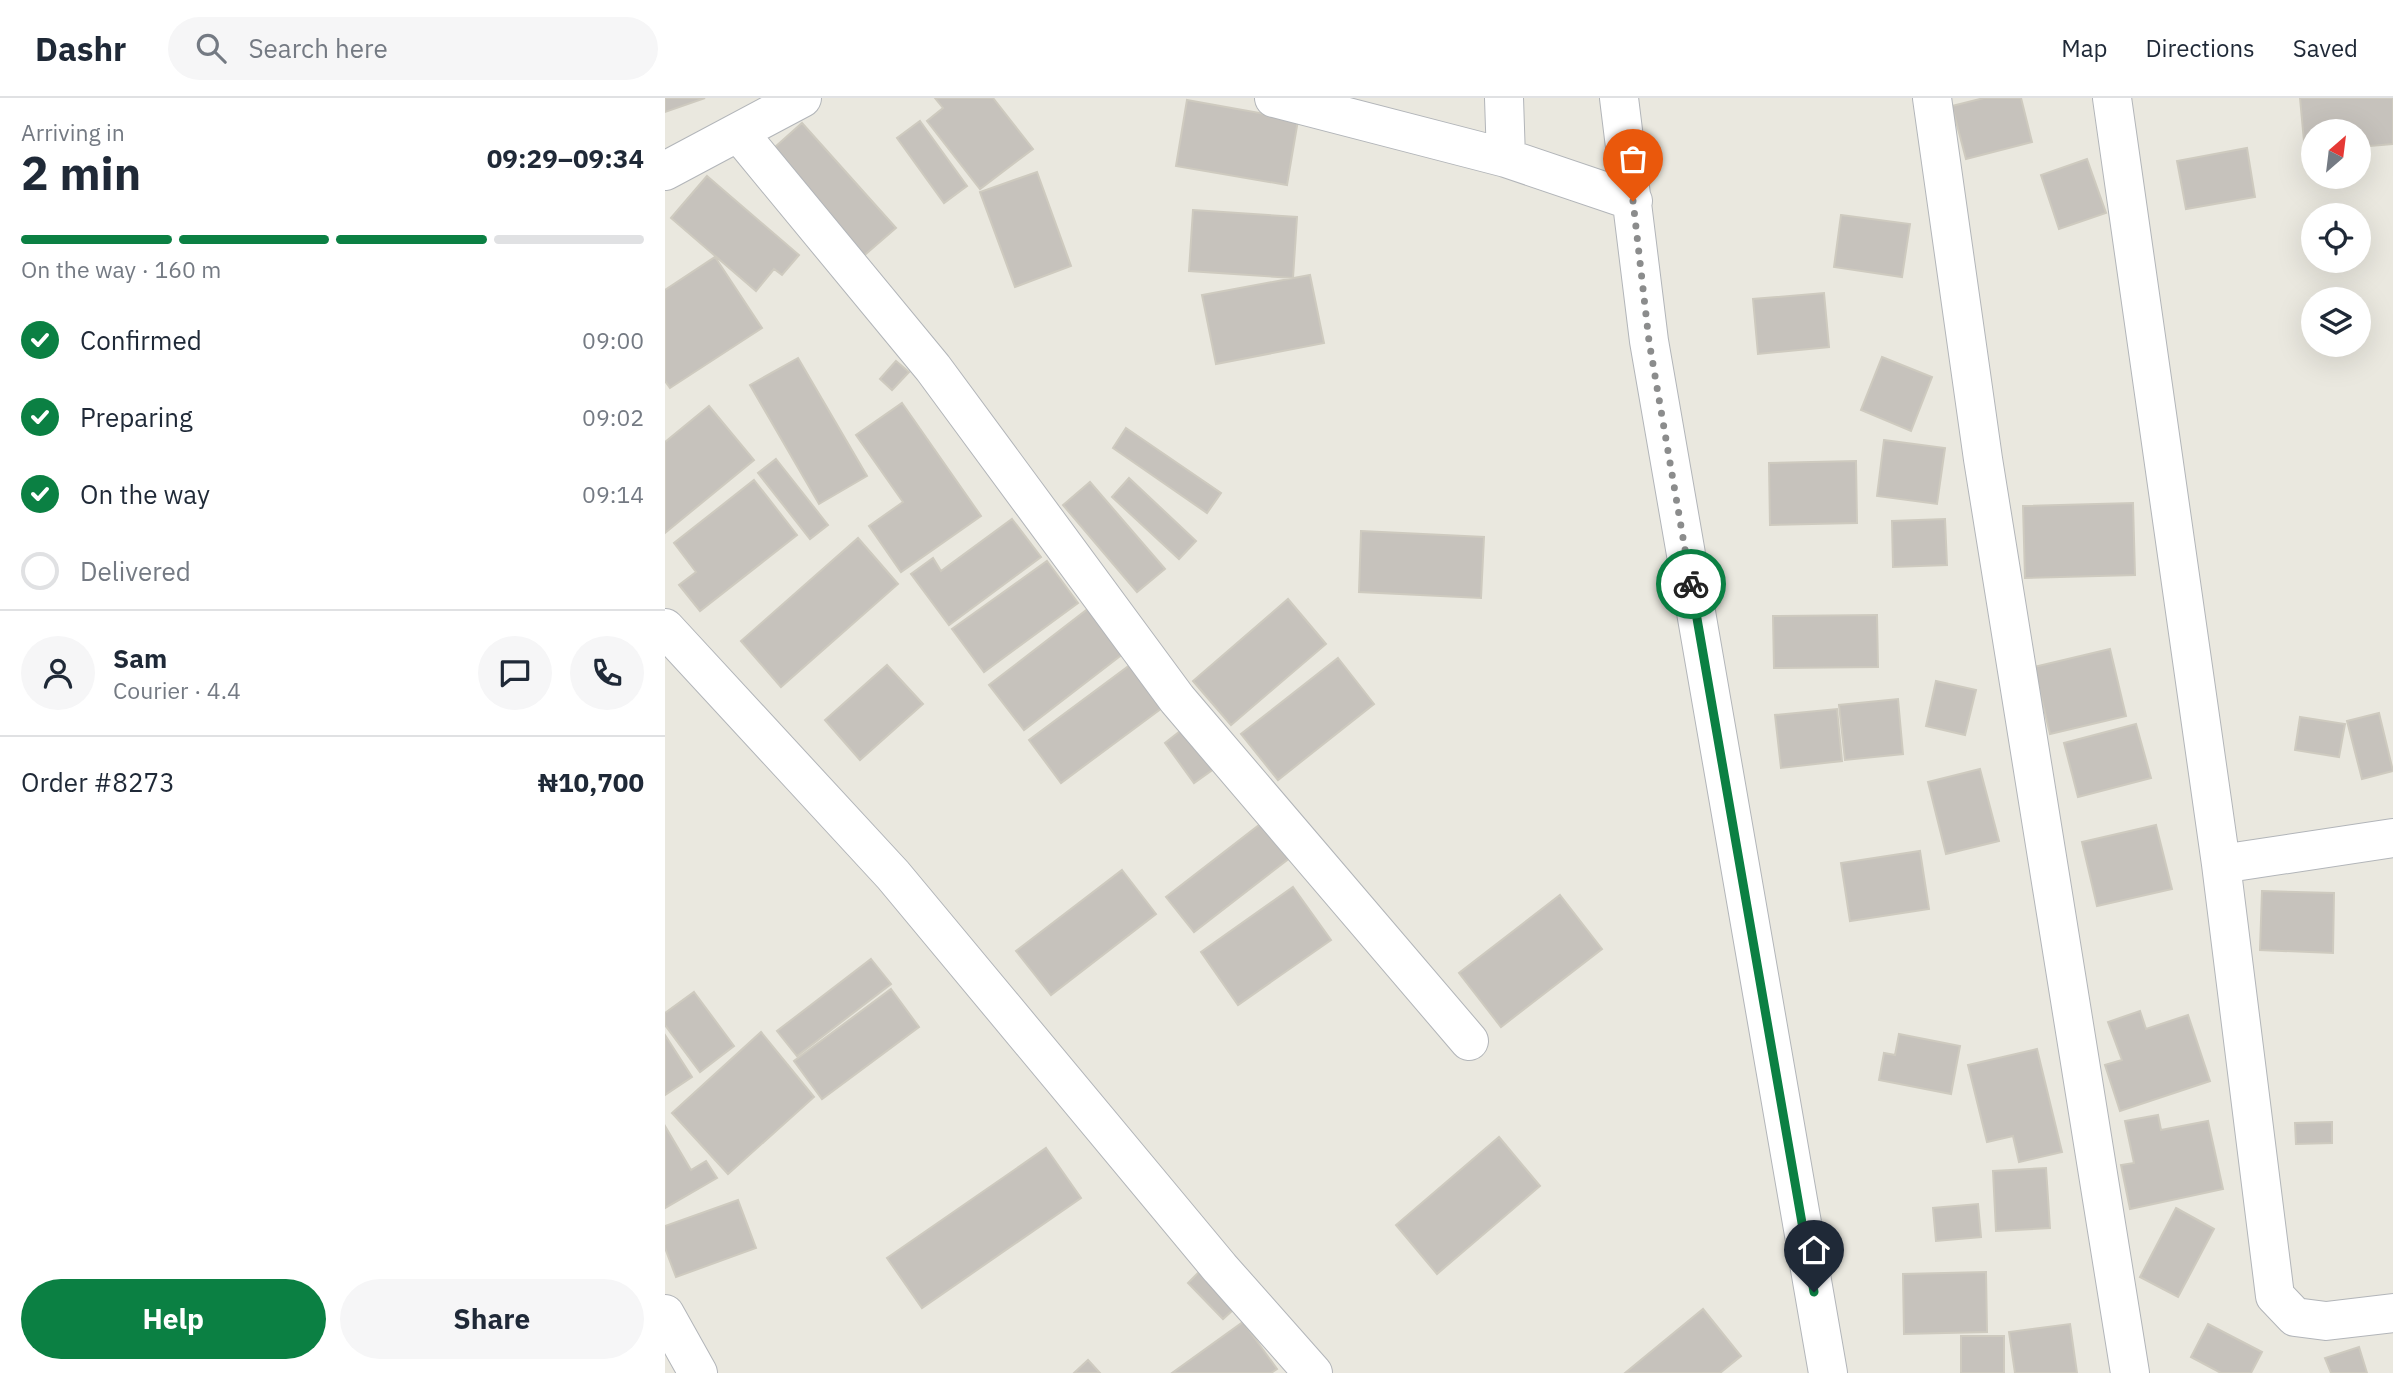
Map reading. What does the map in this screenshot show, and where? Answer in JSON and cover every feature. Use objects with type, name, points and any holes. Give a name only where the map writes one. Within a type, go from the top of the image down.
[{"type":"street","points":[[665,171],[802,98]]},
{"type":"street","points":[[1274,98],[1506,159],[1633,201]]},
{"type":"street","points":[[1504,98],[1506,159]]},
{"type":"street","points":[[1619,98],[1649,341],[1828,1373]]},
{"type":"street","points":[[1932,98],[1983,459],[2130,1373]]},
{"type":"street","points":[[2112,98],[2221,864],[2275,1296],[2295,1317],[2326,1321],[2393,1313]]},
{"type":"street","points":[[739,133],[933,368],[1177,699],[1469,1041]]},
{"type":"street","points":[[665,628],[893,875],[1220,1268],[1313,1373]]},
{"type":"street","points":[[2221,864],[2393,838]]},
{"type":"street","points":[[665,1314],[698,1373]]},
{"type":"building","points":[[665,98],[705,98],[665,112]]},
{"type":"building","points":[[935,98],[993,98],[1033,149],[980,189],[927,121],[943,108]]},
{"type":"building","points":[[1984,98],[2021,98],[2032,142],[1966,159],[1952,106]]},
{"type":"building","points":[[2300,98],[2393,98],[2393,144],[2371,146],[2371,119],[2302,119]]},
{"type":"building","points":[[1187,100],[1298,120],[1287,185],[1176,166]]},
{"type":"building","points":[[920,121],[967,186],[944,203],[897,138]]},
{"type":"building","points":[[802,123],[896,228],[860,259],[766,155]]},
{"type":"building","points":[[2247,148],[2255,197],[2186,209],[2177,161]]},
{"type":"building","points":[[2087,159],[2106,213],[2059,229],[2041,175]]},
{"type":"building","points":[[1037,172],[1071,266],[1015,287],[980,192]]},
{"type":"building","points":[[707,176],[799,255],[782,275],[774,269],[756,291],[671,218]]},
{"type":"building","points":[[1193,210],[1297,217],[1293,278],[1189,271]]},
{"type":"building","points":[[1841,215],[1910,224],[1902,277],[1834,267]]},
{"type":"building","points":[[715,257],[762,328],[670,388],[665,381],[665,290]]},
{"type":"building","points":[[1310,275],[1324,343],[1216,364],[1202,295]]},
{"type":"building","points":[[1824,293],[1829,347],[1758,354],[1753,299]]},
{"type":"building","points":[[1882,357],[1932,377],[1911,431],[1861,410]]},
{"type":"building","points":[[798,358],[867,476],[819,504],[750,385]]},
{"type":"building","points":[[896,361],[909,372],[892,390],[880,379]]},
{"type":"building","points":[[902,403],[981,516],[901,572],[869,526],[903,502],[856,435]]},
{"type":"building","points":[[709,406],[754,460],[665,533],[665,442]]},
{"type":"building","points":[[1126,428],[1221,493],[1207,513],[1113,448]]},
{"type":"building","points":[[1884,440],[1945,448],[1937,504],[1877,496]]},
{"type":"building","points":[[776,459],[828,525],[810,539],[758,473]]},
{"type":"building","points":[[1856,461],[1857,523],[1770,525],[1769,463]]},
{"type":"building","points":[[1129,478],[1196,541],[1179,559],[1112,497]]},
{"type":"building","points":[[754,480],[797,535],[700,611],[679,585],[696,572],[674,543]]},
{"type":"building","points":[[1090,482],[1165,569],[1137,592],[1063,505]]},
{"type":"building","points":[[2133,503],[2135,575],[2025,578],[2023,506]]},
{"type":"building","points":[[1012,519],[1041,557],[949,625],[911,574],[933,558],[941,571]]},
{"type":"building","points":[[1945,519],[1947,565],[1893,567],[1892,521]]},
{"type":"building","points":[[1361,531],[1484,537],[1481,598],[1359,592]]},
{"type":"building","points":[[858,538],[898,584],[781,687],[741,641]]},
{"type":"building","points":[[1047,561],[1078,603],[984,672],[952,629]]},
{"type":"building","points":[[1288,599],[1326,644],[1231,725],[1193,681]]},
{"type":"building","points":[[1089,608],[1124,653],[1024,730],[989,685]]},
{"type":"building","points":[[1877,615],[1878,667],[1774,668],[1773,616]]},
{"type":"building","points":[[2110,649],[2126,716],[2050,734],[2034,667]]},
{"type":"building","points":[[1338,658],[1374,704],[1278,780],[1241,734]]},
{"type":"building","points":[[887,665],[923,704],[860,760],[825,720]]},
{"type":"building","points":[[1130,665],[1162,708],[1061,783],[1029,740]]},
{"type":"building","points":[[1936,681],[1976,690],[1965,735],[1926,726]]},
{"type":"building","points":[[1898,699],[1903,754],[1845,760],[1839,705]]},
{"type":"building","points":[[1837,709],[1842,761],[1781,768],[1775,715]]},
{"type":"building","points":[[2379,713],[2393,771],[2362,779],[2347,721]]},
{"type":"building","points":[[2300,717],[2345,724],[2339,757],[2295,750]]},
{"type":"building","points":[[2136,724],[2151,778],[2078,797],[2064,743]]},
{"type":"building","points":[[1188,725],[1218,766],[1194,783],[1165,743]]},
{"type":"building","points":[[1980,769],[1999,841],[1946,854],[1928,782]]},
{"type":"building","points":[[1263,822],[1291,857],[1194,932],[1166,897]]},
{"type":"building","points":[[2156,825],[2172,889],[2097,906],[2082,842]]},
{"type":"building","points":[[1920,851],[1929,909],[1850,921],[1841,863]]},
{"type":"building","points":[[1122,870],[1156,914],[1051,995],[1016,951]]},
{"type":"building","points":[[1293,887],[1331,940],[1238,1005],[1201,952]]},
{"type":"building","points":[[2262,891],[2334,893],[2333,953],[2260,950]]},
{"type":"building","points":[[1560,895],[1602,949],[1501,1027],[1459,973]]},
{"type":"building","points":[[871,959],[891,984],[797,1056],[777,1031]]},
{"type":"building","points":[[891,989],[919,1027],[822,1099],[794,1061]]},
{"type":"building","points":[[694,992],[734,1046],[700,1072],[665,1025],[665,1013]]},
{"type":"building","points":[[2140,1011],[2146,1029],[2188,1015],[2210,1081],[2120,1111],[2105,1065],[2122,1060],[2108,1022]]},
{"type":"building","points":[[761,1032],[814,1097],[728,1174],[672,1113]]},
{"type":"building","points":[[1899,1034],[1960,1046],[1951,1094],[1879,1080],[1884,1053],[1895,1055]]},
{"type":"building","points":[[665,1035],[692,1077],[665,1095]]},
{"type":"building","points":[[2037,1049],[2062,1152],[2019,1162],[2013,1136],[1987,1142],[1968,1065]]},
{"type":"building","points":[[2158,1115],[2161,1130],[2208,1121],[2223,1189],[2130,1209],[2121,1165],[2134,1163],[2125,1121]]},
{"type":"building","points":[[2332,1122],[2332,1143],[2296,1144],[2295,1123]]},
{"type":"building","points":[[665,1126],[691,1170],[706,1161],[717,1178],[665,1208]]},
{"type":"building","points":[[1499,1137],[1540,1186],[1437,1274],[1396,1225]]},
{"type":"building","points":[[1046,1148],[1081,1198],[922,1308],[887,1258]]},
{"type":"building","points":[[2046,1168],[2050,1228],[1996,1231],[1993,1171]]},
{"type":"building","points":[[738,1200],[756,1248],[676,1277],[665,1248],[665,1226]]},
{"type":"building","points":[[1978,1204],[1981,1237],[1936,1241],[1933,1208]]},
{"type":"building","points":[[2176,1208],[2214,1229],[2178,1297],[2140,1277]]},
{"type":"building","points":[[1208,1263],[1244,1300],[1223,1319],[1188,1283]]},
{"type":"building","points":[[1986,1272],[1987,1332],[1904,1334],[1903,1274]]},
{"type":"building","points":[[1703,1309],[1741,1356],[1720,1373],[1625,1373]]},
{"type":"building","points":[[1243,1322],[1277,1369],[1271,1373],[1172,1373]]},
{"type":"building","points":[[2070,1324],[2077,1373],[2015,1373],[2009,1332]]},
{"type":"building","points":[[2208,1324],[2262,1352],[2251,1373],[2221,1373],[2191,1357]]},
{"type":"building","points":[[1961,1336],[2004,1336],[2004,1373],[1961,1373]]},
{"type":"building","points":[[2359,1347],[2367,1373],[2331,1373],[2325,1358]]},
{"type":"building","points":[[1088,1360],[1100,1373],[1074,1373]]},
{"type":"way so far","points":[[1633,201],[1649,341],[1691,584]]},
{"type":"route","points":[[1691,584],[1814,1292]]}]
